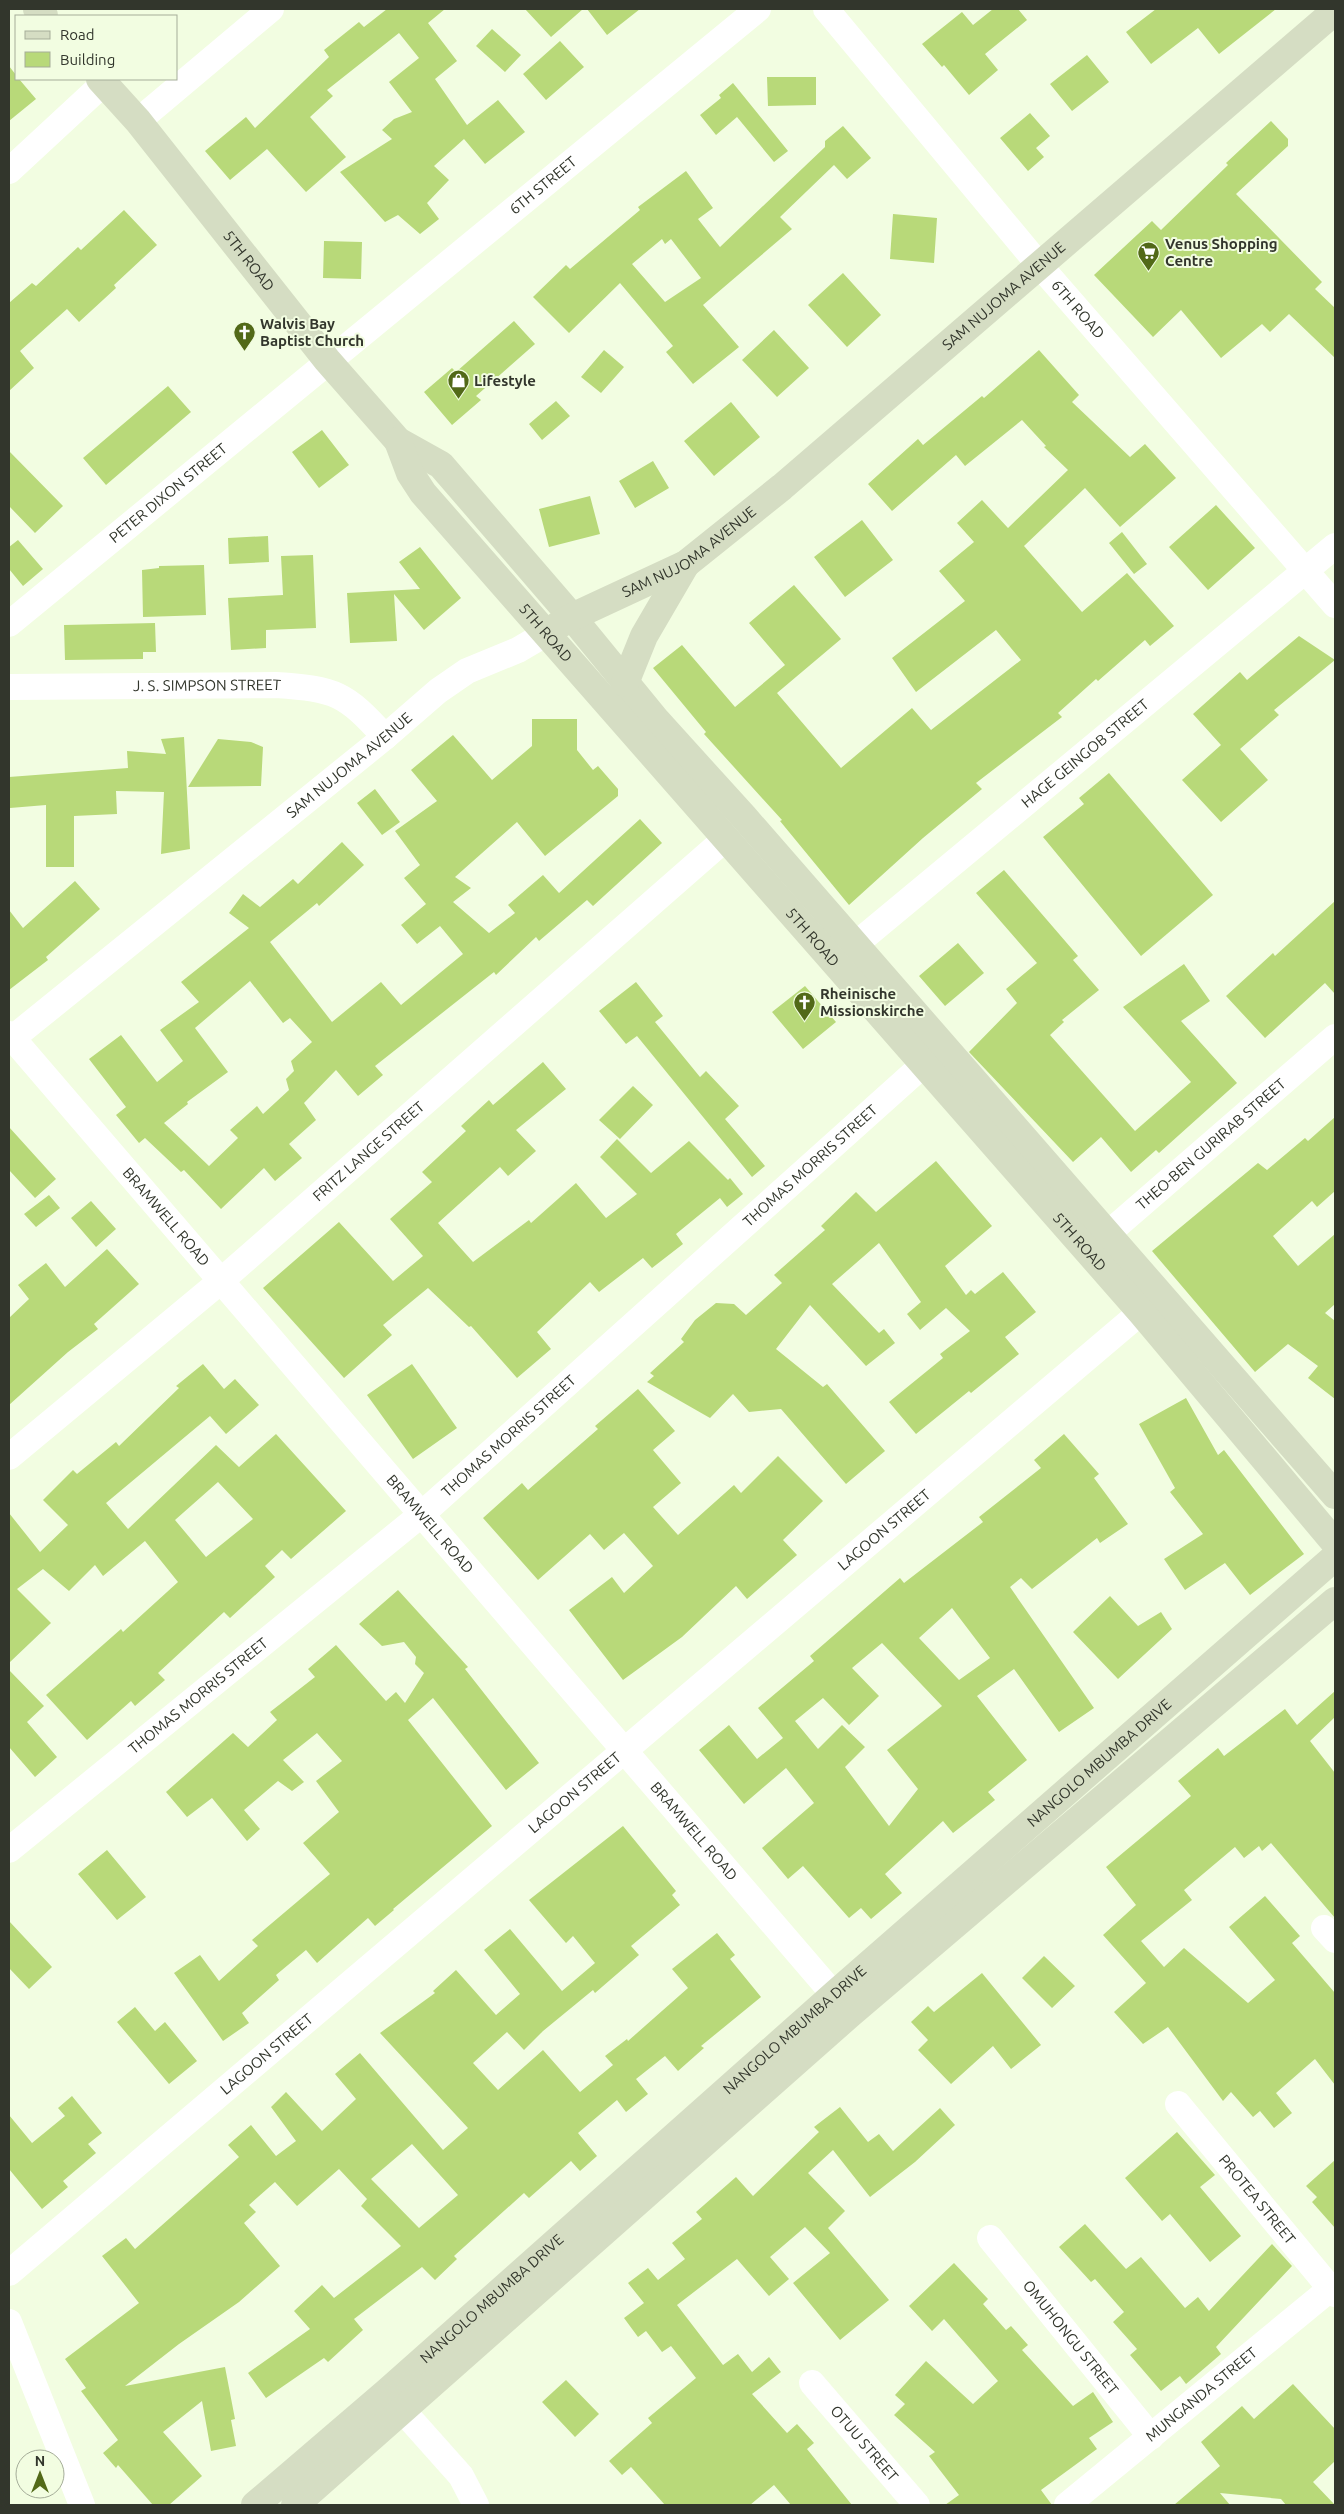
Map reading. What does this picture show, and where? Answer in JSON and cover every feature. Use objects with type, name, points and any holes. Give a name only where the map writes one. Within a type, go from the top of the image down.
[{"type":"main road","name":"SAM NUJOMA AVENUE","points":[[547,633],[572,617],[686,564],[782,487],[1335,11]]},
{"type":"main road","name":"5TH ROAD","points":[[102,81],[138,121],[327,360],[398,441],[440,465],[572,617],[625,683],[856,944],[1335,1494]]},
{"type":"main road","name":"5TH ROAD","points":[[398,441],[410,473],[423,493],[1141,1312],[1335,1542]]},
{"type":"main road","points":[[625,683],[644,636],[686,564]]},
{"type":"main road","name":"NANGOLO MBUMBA DRIVE","points":[[296,2505],[395,2402],[843,2004],[1335,1557]]},
{"type":"main road","name":"NANGOLO MBUMBA DRIVE","points":[[843,2004],[1335,1601]]},
{"type":"main road","name":"NANGOLO MBUMBA DRIVE","points":[[255,2505],[395,2402]]},
{"type":"street","points":[[138,121],[271,9]]},
{"type":"street","name":"6TH STREET","points":[[327,360],[758,9]]},
{"type":"street","name":"6TH ROAD","points":[[826,9],[1040,266],[1335,605]]},
{"type":"street","points":[[9,171],[102,81]]},
{"type":"street","name":"PETER DIXON STREET","points":[[9,624],[327,360]]},
{"type":"street","name":"HAGE GEINGOB STREET","points":[[835,962],[1335,546]]},
{"type":"street","name":"SAM NUJOMA AVENUE","points":[[10,1038],[385,737],[438,691],[467,671],[518,650],[547,633]]},
{"type":"street","name":"J. S. SIMPSON STREET","points":[[9,688],[276,685],[318,688],[356,706],[385,737]]},
{"type":"street","name":"FRITZ LANGE STREET","points":[[9,1457],[222,1280],[725,839]]},
{"type":"street","name":"THEO-BEN GURIRAB STREET","points":[[1087,1252],[1335,1036]]},
{"type":"street","name":"BRAMWELL ROAD","points":[[10,1038],[222,1280],[843,2004]]},
{"type":"street","name":"THOMAS MORRIS STREET","points":[[9,1850],[422,1514],[924,1064]]},
{"type":"street","name":"LAGOON STREET","points":[[9,2272],[1141,1312]]},
{"type":"street","name":"PROTEA STREET","points":[[1178,2104],[1334,2289]]},
{"type":"street","name":"OMUHONGU STREET","points":[[990,2238],[1151,2437]]},
{"type":"street","name":"MUNGANDA STREET","points":[[1067,2505],[1334,2289]]},
{"type":"street","points":[[9,2322],[82,2505]]},
{"type":"street","name":"OTUU STREET","points":[[812,2383],[917,2505]]},
{"type":"street","points":[[395,2402],[461,2476],[476,2505]]},
{"type":"building","points":[[387,9],[445,9],[428,23],[457,61],[435,79],[467,125],[498,100],[525,132],[485,164],[464,139],[434,166],[449,180],[427,203],[439,219],[420,234],[398,215],[385,222],[340,172],[392,139],[382,130],[394,119],[412,112],[389,82],[419,58],[399,33],[327,90],[333,96],[310,117],[346,157],[306,192],[267,149],[230,180],[205,151],[246,117],[255,128],[329,57],[324,50],[359,22],[364,27]]},
{"type":"building","points":[[525,9],[583,9],[551,37]]},
{"type":"building","points":[[587,9],[640,9],[607,35]]},
{"type":"building","points":[[993,9],[1018,9],[1027,20],[985,54],[998,70],[969,95],[944,65],[942,67],[922,44],[962,12],[973,25]]},
{"type":"building","points":[[1156,9],[1276,9],[1219,54],[1198,28],[1151,64],[1126,32]]},
{"type":"building","points":[[492,29],[521,55],[505,72],[476,46]]},
{"type":"building","points":[[560,41],[584,67],[546,100],[523,74]]},
{"type":"building","points":[[1087,55],[1109,82],[1072,111],[1050,84]]},
{"type":"building","points":[[9,66],[15,74],[15,80],[20,80],[36,99],[9,121]]},
{"type":"building","points":[[767,77],[816,77],[816,105],[768,106]]},
{"type":"building","points":[[733,83],[788,151],[774,162],[737,117],[716,135],[700,115],[721,98],[719,95]]},
{"type":"building","points":[[1030,113],[1050,136],[1036,148],[1044,157],[1028,171],[1000,138]]},
{"type":"building","points":[[1271,121],[1288,139],[1288,146],[1236,194],[1322,282],[1315,289],[1335,308],[1335,358],[1289,314],[1270,332],[1262,324],[1221,358],[1181,310],[1153,337],[1094,275],[1152,221],[1161,230],[1228,165],[1226,163]]},
{"type":"building","points":[[843,126],[871,158],[847,179],[834,165],[780,217],[792,229],[703,305],[739,347],[693,384],[666,352],[673,346],[620,283],[569,333],[533,297],[566,265],[570,269],[640,210],[638,207],[686,171],[713,208],[698,219],[720,247],[825,147],[825,141]],"holes":[[[662,239],[665,244],[671,239],[701,278],[665,302],[632,264]]]},
{"type":"building","points":[[124,210],[157,245],[114,285],[116,288],[79,322],[67,309],[20,351],[34,368],[9,391],[9,303],[32,283],[36,286],[78,247],[81,250]]},
{"type":"building","points":[[893,214],[937,218],[934,263],[890,259]]},
{"type":"building","points":[[324,241],[362,242],[361,279],[323,278]]},
{"type":"building","points":[[843,273],[881,315],[847,347],[808,305]]},
{"type":"building","points":[[514,321],[535,344],[476,396],[481,400],[452,425],[424,392],[452,368],[456,372]]},
{"type":"building","points":[[774,330],[809,368],[777,397],[742,360]]},
{"type":"building","points":[[604,350],[624,367],[601,393],[581,377]]},
{"type":"building","points":[[1039,350],[1079,395],[1072,402],[1130,457],[1145,444],[1176,478],[1120,527],[1085,488],[1024,546],[1082,612],[1127,573],[1174,626],[1150,646],[1145,640],[1098,681],[1096,679],[1058,713],[1062,717],[976,783],[982,789],[923,838],[849,905],[780,821],[782,820],[704,734],[706,732],[653,668],[682,645],[735,707],[785,665],[749,623],[794,585],[841,639],[777,693],[841,768],[912,708],[931,730],[1021,660],[996,630],[916,692],[892,658],[965,601],[939,571],[974,542],[957,523],[982,500],[1008,528],[1068,470],[1044,447],[1046,446],[1022,420],[965,466],[956,455],[892,511],[868,484],[918,439],[923,445],[982,396],[984,398]]},
{"type":"building","points":[[168,386],[191,412],[106,485],[83,458]]},
{"type":"building","points":[[556,401],[570,416],[542,440],[529,424]]},
{"type":"building","points":[[731,402],[760,437],[714,476],[684,441]]},
{"type":"building","points":[[322,430],[349,465],[319,488],[292,452]]},
{"type":"building","points":[[9,451],[63,506],[35,533],[9,506]]},
{"type":"building","points":[[653,461],[669,488],[635,508],[619,481]]},
{"type":"building","points":[[590,496],[600,534],[549,547],[539,509]]},
{"type":"building","points":[[1216,505],[1255,548],[1208,590],[1169,547]]},
{"type":"building","points":[[862,520],[893,560],[845,597],[814,557]]},
{"type":"building","points":[[1122,532],[1147,564],[1134,574],[1109,543]]},
{"type":"building","points":[[268,536],[269,562],[229,564],[228,538]]},
{"type":"building","points":[[18,540],[43,569],[23,586],[9,569],[9,547]]},
{"type":"building","points":[[420,547],[461,598],[424,630],[394,594],[397,641],[350,643],[347,593],[420,589],[399,562]]},
{"type":"building","points":[[313,555],[316,628],[266,630],[266,648],[231,650],[228,598],[283,595],[281,556]]},
{"type":"building","points":[[204,565],[206,615],[143,617],[142,570],[159,568],[159,566]]},
{"type":"building","points":[[155,623],[156,652],[143,652],[143,659],[65,660],[64,625]]},
{"type":"building","points":[[1299,636],[1335,660],[1274,710],[1279,715],[1240,749],[1268,780],[1221,822],[1182,780],[1221,745],[1193,714],[1240,672],[1247,680]]},
{"type":"building","points":[[532,719],[577,719],[577,750],[593,770],[598,766],[618,789],[618,796],[545,856],[517,822],[455,877],[471,888],[453,902],[489,933],[515,913],[508,905],[543,875],[559,893],[640,819],[662,843],[593,906],[587,900],[539,941],[536,937],[496,975],[494,972],[375,1066],[383,1075],[358,1096],[336,1070],[304,1103],[316,1120],[289,1144],[302,1158],[275,1181],[264,1168],[221,1209],[184,1170],[181,1172],[145,1138],[139,1143],[116,1115],[126,1107],[89,1059],[121,1035],[157,1082],[183,1061],[160,1030],[199,1002],[181,982],[249,928],[229,913],[243,894],[260,907],[293,879],[298,884],[342,842],[364,865],[319,906],[317,903],[270,942],[332,1022],[381,982],[401,1005],[463,954],[440,926],[417,944],[401,925],[426,904],[404,878],[420,865],[395,831],[437,801],[411,770],[453,735],[492,780],[532,746]],"holes":[[[250,981],[283,1023],[290,1018],[312,1042],[291,1061],[294,1071],[286,1079],[289,1090],[263,1114],[257,1106],[230,1130],[238,1138],[209,1166],[164,1123],[188,1104],[187,1102],[228,1072],[195,1028]]]},
{"type":"building","points":[[184,737],[190,849],[161,854],[164,792],[116,791],[117,814],[74,816],[74,867],[46,867],[46,805],[10,808],[9,777],[128,768],[127,751],[166,754],[161,739]]},
{"type":"building","points":[[218,739],[251,742],[263,747],[261,786],[188,787]]},
{"type":"building","points":[[1109,773],[1213,895],[1141,956],[1043,837],[1084,804],[1079,798]]},
{"type":"building","points":[[375,789],[400,822],[382,835],[357,803]]},
{"type":"building","points":[[1004,870],[1078,956],[1073,960],[1099,990],[1062,1020],[1064,1022],[1050,1035],[1135,1131],[1191,1082],[1123,1007],[1184,964],[1210,1001],[1181,1021],[1237,1083],[1159,1153],[1156,1150],[1131,1172],[1101,1137],[1073,1162],[969,1052],[1017,1003],[1006,989],[1037,963],[976,893]]},
{"type":"building","points":[[75,881],[100,909],[46,957],[48,960],[9,990],[9,910],[23,928]]},
{"type":"building","points":[[1335,901],[1335,994],[1325,983],[1265,1038],[1226,996],[1273,953],[1275,956]]},
{"type":"building","points":[[958,943],[984,973],[945,1006],[919,976]]},
{"type":"building","points":[[636,982],[663,1016],[655,1022],[700,1077],[706,1071],[739,1106],[725,1119],[765,1166],[752,1177],[637,1036],[626,1044],[599,1011]]},
{"type":"building","points":[[805,986],[836,1022],[803,1049],[772,1012]]},
{"type":"building","points":[[543,1062],[566,1089],[516,1130],[536,1151],[508,1176],[500,1167],[438,1223],[473,1262],[529,1220],[531,1223],[576,1183],[606,1218],[637,1194],[600,1157],[617,1139],[651,1173],[689,1141],[728,1180],[730,1178],[743,1194],[727,1207],[720,1198],[676,1234],[683,1244],[652,1268],[643,1258],[599,1292],[590,1282],[537,1332],[551,1349],[517,1378],[471,1326],[469,1327],[428,1288],[383,1325],[392,1335],[344,1378],[263,1288],[339,1222],[393,1281],[423,1256],[390,1219],[432,1182],[422,1172],[466,1131],[461,1126],[489,1100],[493,1105]]},
{"type":"building","points":[[633,1086],[653,1105],[620,1139],[599,1120]]},
{"type":"building","points":[[1335,1117],[1335,1191],[1317,1207],[1312,1201],[1273,1236],[1298,1266],[1335,1234],[1335,1304],[1325,1313],[1335,1321],[1335,1399],[1308,1378],[1318,1366],[1288,1344],[1255,1372],[1152,1251],[1258,1163],[1267,1170],[1305,1138],[1308,1141]]},
{"type":"building","points":[[9,1127],[56,1179],[35,1198],[9,1170]]},
{"type":"building","points":[[936,1161],[992,1226],[945,1266],[966,1295],[971,1290],[975,1294],[1003,1272],[1036,1312],[1005,1337],[1019,1354],[971,1393],[969,1391],[916,1434],[889,1402],[943,1358],[940,1354],[970,1331],[946,1308],[920,1330],[907,1314],[921,1302],[879,1243],[832,1284],[879,1333],[884,1329],[895,1343],[866,1366],[810,1305],[776,1349],[823,1387],[827,1384],[885,1451],[846,1484],[781,1409],[749,1412],[733,1394],[710,1418],[647,1382],[654,1376],[650,1373],[684,1342],[681,1339],[695,1320],[716,1303],[734,1304],[746,1315],[782,1283],[774,1275],[825,1230],[821,1226],[856,1192],[876,1212]]},
{"type":"building","points":[[49,1195],[60,1208],[36,1227],[24,1214]]},
{"type":"building","points":[[91,1201],[116,1229],[96,1247],[71,1218]]},
{"type":"building","points":[[107,1249],[139,1284],[94,1324],[98,1329],[68,1352],[9,1405],[9,1318],[29,1299],[18,1285],[46,1263],[65,1287]]},
{"type":"building","points":[[203,1364],[224,1389],[235,1379],[259,1405],[226,1434],[210,1416],[106,1503],[128,1529],[216,1445],[239,1467],[276,1434],[346,1511],[291,1559],[282,1550],[265,1566],[275,1577],[230,1618],[224,1612],[158,1673],[165,1680],[135,1706],[131,1701],[87,1740],[46,1695],[121,1629],[123,1632],[178,1582],[145,1541],[103,1576],[95,1565],[69,1591],[43,1569],[17,1589],[51,1623],[9,1663],[9,1513],[40,1552],[68,1525],[43,1500],[73,1470],[77,1474],[116,1442],[119,1446],[179,1388],[176,1386]],"holes":[[[218,1482],[253,1519],[206,1557],[175,1520]]]},
{"type":"building","points":[[412,1364],[457,1428],[413,1459],[367,1395]]},
{"type":"building","points":[[638,1389],[675,1431],[653,1450],[681,1483],[653,1507],[678,1535],[734,1485],[741,1493],[778,1456],[823,1501],[783,1540],[797,1555],[747,1599],[736,1586],[682,1637],[623,1680],[569,1610],[612,1577],[624,1593],[653,1566],[624,1533],[604,1550],[590,1534],[538,1580],[483,1518],[522,1483],[528,1490],[598,1429],[595,1426]]},
{"type":"building","points":[[1186,1398],[1218,1455],[1224,1450],[1304,1554],[1250,1595],[1225,1563],[1185,1590],[1164,1559],[1203,1534],[1170,1492],[1175,1488],[1139,1424]]},
{"type":"building","points":[[1064,1434],[1099,1474],[1094,1478],[1128,1524],[1100,1543],[1097,1538],[1032,1589],[1021,1578],[1010,1587],[1094,1708],[1059,1732],[1014,1669],[977,1696],[1027,1760],[988,1792],[995,1800],[953,1833],[943,1821],[885,1874],[902,1893],[871,1919],[861,1908],[849,1918],[803,1866],[788,1879],[762,1848],[814,1803],[786,1768],[744,1804],[699,1750],[729,1725],[757,1759],[783,1738],[758,1708],[814,1661],[810,1656],[900,1578],[904,1583],[983,1522],[979,1517],[1041,1468],[1034,1460]],"holes":[[[952,1608],[990,1658],[959,1680],[919,1638]],[[882,1643],[942,1706],[887,1750],[918,1789],[889,1826],[845,1767],[865,1747],[842,1725],[818,1749],[795,1721],[823,1698],[849,1725],[879,1696],[852,1668]]]},
{"type":"building","points":[[398,1590],[468,1667],[465,1669],[539,1763],[506,1790],[433,1698],[408,1720],[492,1826],[375,1926],[368,1918],[317,1963],[306,1950],[276,1975],[279,1980],[242,2013],[249,2023],[223,2041],[174,1973],[200,1955],[219,1981],[258,1946],[252,1940],[330,1874],[303,1843],[339,1812],[316,1781],[342,1761],[317,1733],[283,1760],[304,1782],[292,1791],[278,1781],[244,1810],[260,1829],[247,1841],[212,1798],[187,1817],[166,1792],[233,1733],[248,1747],[277,1720],[270,1712],[315,1677],[308,1669],[336,1645],[386,1701],[396,1692],[405,1703],[424,1673],[415,1664],[416,1657],[404,1642],[382,1646],[359,1624]]},
{"type":"building","points":[[1110,1596],[1138,1626],[1161,1612],[1172,1629],[1118,1679],[1073,1632]]},
{"type":"building","points":[[9,1670],[44,1706],[27,1722],[57,1757],[35,1777],[9,1747]]},
{"type":"building","points":[[1335,1691],[1335,1717],[1310,1741],[1335,1773],[1335,1918],[1271,1843],[1262,1851],[1259,1846],[1244,1858],[1235,1847],[1184,1890],[1192,1900],[1141,1941],[1164,1967],[1184,1948],[1248,2003],[1275,1980],[1229,1927],[1265,1896],[1300,1936],[1292,1943],[1335,1993],[1335,2085],[1315,2059],[1276,2093],[1292,2113],[1274,2128],[1260,2111],[1253,2117],[1231,2092],[1223,2101],[1168,2027],[1143,2044],[1114,2012],[1146,1983],[1103,1935],[1136,1905],[1106,1867],[1191,1796],[1178,1781],[1218,1748],[1224,1756],[1285,1709],[1297,1725]]},
{"type":"building","points":[[623,1826],[676,1891],[672,1895],[680,1905],[631,1946],[639,1955],[595,1993],[593,1990],[543,2031],[524,2050],[507,2032],[473,2063],[498,2090],[543,2050],[580,2092],[613,2065],[605,2056],[627,2039],[628,2041],[688,1988],[672,1969],[717,1933],[735,1955],[730,1959],[761,1997],[701,2046],[704,2048],[678,2071],[665,2056],[636,2079],[648,2094],[626,2112],[617,2100],[578,2133],[597,2156],[580,2171],[571,2161],[529,2198],[524,2193],[454,2256],[457,2259],[435,2280],[422,2267],[354,2319],[363,2330],[328,2362],[324,2358],[266,2398],[248,2373],[310,2329],[294,2311],[322,2285],[334,2298],[401,2246],[361,2206],[367,2199],[339,2169],[297,2206],[275,2182],[249,2205],[256,2212],[244,2223],[280,2266],[239,2302],[179,2344],[125,2386],[225,2367],[235,2419],[231,2420],[236,2446],[211,2451],[202,2401],[163,2432],[202,2476],[169,2505],[153,2505],[118,2465],[116,2468],[103,2453],[118,2440],[81,2391],[86,2388],[65,2359],[139,2303],[102,2256],[126,2238],[135,2249],[239,2157],[228,2145],[251,2125],[276,2156],[296,2141],[271,2107],[286,2092],[322,2131],[356,2099],[335,2074],[360,2053],[443,2150],[468,2128],[380,2033],[435,1993],[433,1991],[456,1970],[496,2015],[520,1994],[484,1950],[510,1929],[562,1991],[595,1963],[573,1936],[566,1943],[529,1900]],"holes":[[[412,2144],[458,2195],[419,2228],[371,2179]]]},
{"type":"building","points":[[107,1850],[146,1897],[117,1920],[78,1874]]},
{"type":"building","points":[[9,1921],[52,1967],[29,1989],[9,1968]]},
{"type":"building","points":[[1044,1956],[1075,1986],[1052,2008],[1022,1978]]},
{"type":"building","points":[[982,1973],[1041,2045],[1011,2069],[993,2046],[951,2084],[918,2050],[928,2040],[911,2022],[928,2006],[934,2012]]},
{"type":"building","points":[[135,2007],[155,2031],[165,2022],[197,2061],[169,2084],[117,2022]]},
{"type":"building","points":[[72,2096],[102,2133],[88,2144],[96,2153],[63,2181],[68,2187],[42,2209],[9,2169],[9,2115],[32,2143],[65,2116],[58,2108]]},
{"type":"building","points":[[840,2107],[868,2142],[879,2134],[893,2151],[940,2108],[955,2125],[915,2162],[870,2197],[833,2150],[808,2173],[845,2211],[828,2228],[889,2300],[840,2340],[793,2283],[830,2253],[805,2227],[770,2257],[789,2279],[769,2296],[737,2259],[677,2305],[723,2365],[738,2354],[752,2372],[769,2357],[781,2372],[752,2394],[787,2433],[797,2424],[814,2443],[807,2449],[852,2505],[791,2505],[774,2485],[750,2505],[665,2505],[631,2467],[622,2475],[609,2461],[652,2423],[648,2418],[696,2378],[671,2346],[662,2352],[646,2331],[638,2337],[624,2318],[644,2303],[628,2283],[648,2268],[658,2280],[685,2259],[672,2243],[702,2219],[696,2212],[736,2177],[753,2196],[819,2132],[814,2127]]},
{"type":"building","points":[[1177,2132],[1215,2175],[1200,2187],[1241,2236],[1210,2262],[1170,2214],[1162,2221],[1125,2178]]},
{"type":"building","points":[[1335,2160],[1335,2228],[1312,2202],[1317,2197],[1306,2186]]},
{"type":"building","points":[[1085,2224],[1126,2269],[1141,2257],[1185,2308],[1198,2297],[1209,2311],[1272,2244],[1292,2266],[1216,2347],[1221,2354],[1186,2384],[1180,2376],[1161,2391],[1130,2355],[1137,2349],[1113,2322],[1124,2312],[1095,2279],[1091,2282],[1059,2247]]},
{"type":"building","points":[[954,2263],[988,2299],[983,2304],[1006,2330],[1011,2326],[1028,2345],[1022,2350],[1073,2406],[1093,2392],[1113,2422],[1089,2438],[1097,2449],[1041,2490],[1052,2505],[945,2505],[959,2495],[929,2456],[935,2452],[894,2415],[905,2404],[895,2395],[926,2361],[973,2404],[998,2381],[944,2319],[932,2331],[909,2306]]},
{"type":"building","points":[[566,2380],[599,2414],[575,2437],[542,2402]]},
{"type":"building","points":[[1293,2384],[1335,2429],[1335,2461],[1313,2482],[1335,2505],[1286,2505],[1281,2499],[1220,2493],[1230,2505],[1174,2505],[1220,2466],[1201,2442],[1242,2406],[1254,2419]]},
{"type":"place","name":"Venus Shopping Centre","points":[[1149,272]]},
{"type":"place","name":"Walvis Bay Baptist Church","points":[[244,352]]},
{"type":"place","name":"Lifestyle","points":[[458,400]]},
{"type":"place","name":"Rheinische Missionskirche","points":[[804,1022]]}]
